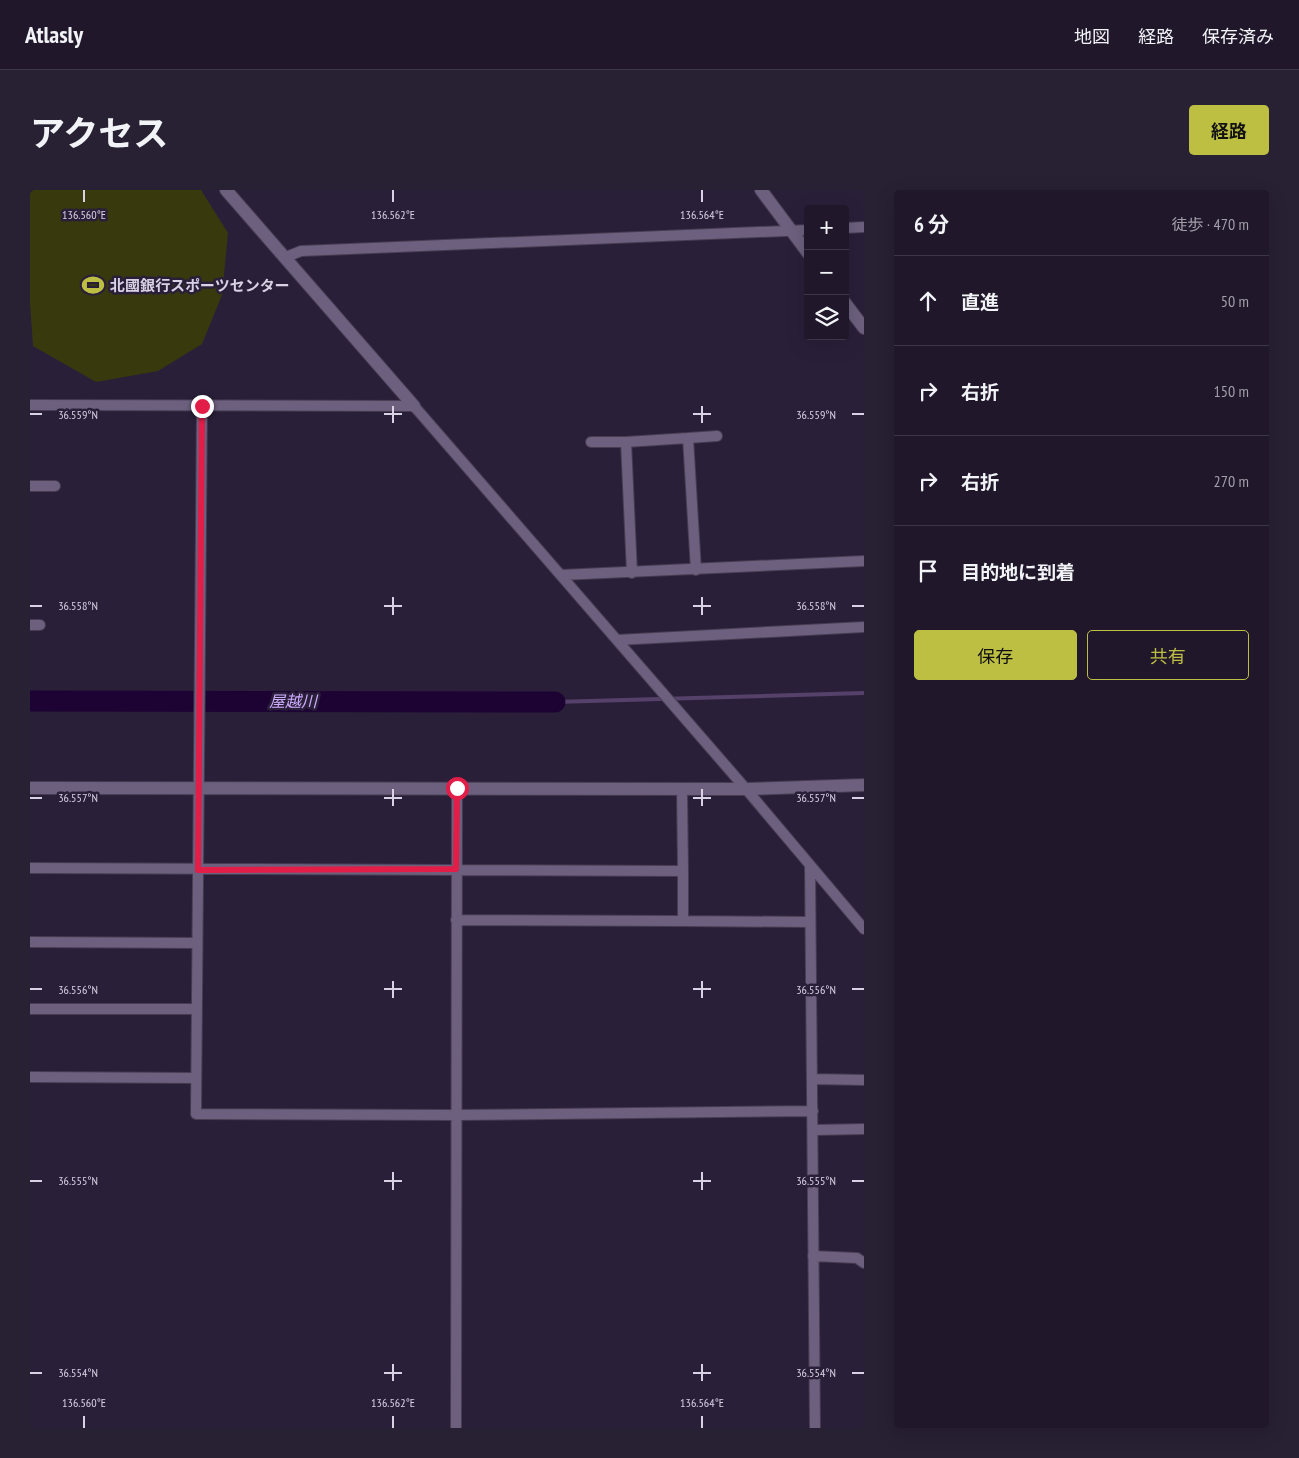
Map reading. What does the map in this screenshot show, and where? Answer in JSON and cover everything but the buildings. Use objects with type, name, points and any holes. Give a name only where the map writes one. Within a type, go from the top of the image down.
[{"type":"street","points":[[226,190],[664,694],[810,866],[860,918],[864,929]]},
{"type":"street","points":[[761,190],[806,250]]},
{"type":"street","points":[[849,228],[864,227]]},
{"type":"street","points":[[286,258],[301,251],[804,230]]},
{"type":"street","points":[[849,308],[864,328]]},
{"type":"street","points":[[30,405],[414,406]]},
{"type":"street","points":[[202,406],[196,1114],[456,1115],[813,1111]]},
{"type":"street","points":[[590,442],[626,442],[717,436]]},
{"type":"street","points":[[688,438],[696,570]]},
{"type":"street","points":[[626,442],[632,573]]},
{"type":"street","points":[[30,486],[55,486]]},
{"type":"street","points":[[561,576],[864,561]]},
{"type":"street","points":[[617,640],[864,627]]},
{"type":"street","points":[[30,788],[746,789],[864,785]]},
{"type":"street","points":[[456,1428],[457,788]]},
{"type":"street","points":[[682,789],[683,922]]},
{"type":"street","points":[[810,866],[814,1130],[815,1428]]},
{"type":"street","points":[[30,868],[683,871]]},
{"type":"street","points":[[456,920],[810,922]]},
{"type":"street","points":[[30,942],[197,942]]},
{"type":"street","points":[[30,1009],[197,1009]]},
{"type":"street","points":[[30,1077],[196,1078]]},
{"type":"street","points":[[813,1079],[864,1080]]},
{"type":"street","points":[[814,1130],[864,1129]]},
{"type":"street","points":[[813,1256],[857,1258],[864,1263]]},
{"type":"shaded area","points":[[30,190],[201,190],[228,233],[222,295],[202,344],[158,371],[96,382],[33,346],[30,303]]},
{"type":"waterway","points":[[555,702],[864,693]]},
{"type":"waterway","name":"屋越川","points":[[30,701],[555,702]]},
{"type":"place","name":"北國銀行スポーツセンター","points":[[93,285]]},
{"type":"route","points":[[202,406],[198,870],[456,869],[457,788]]}]
